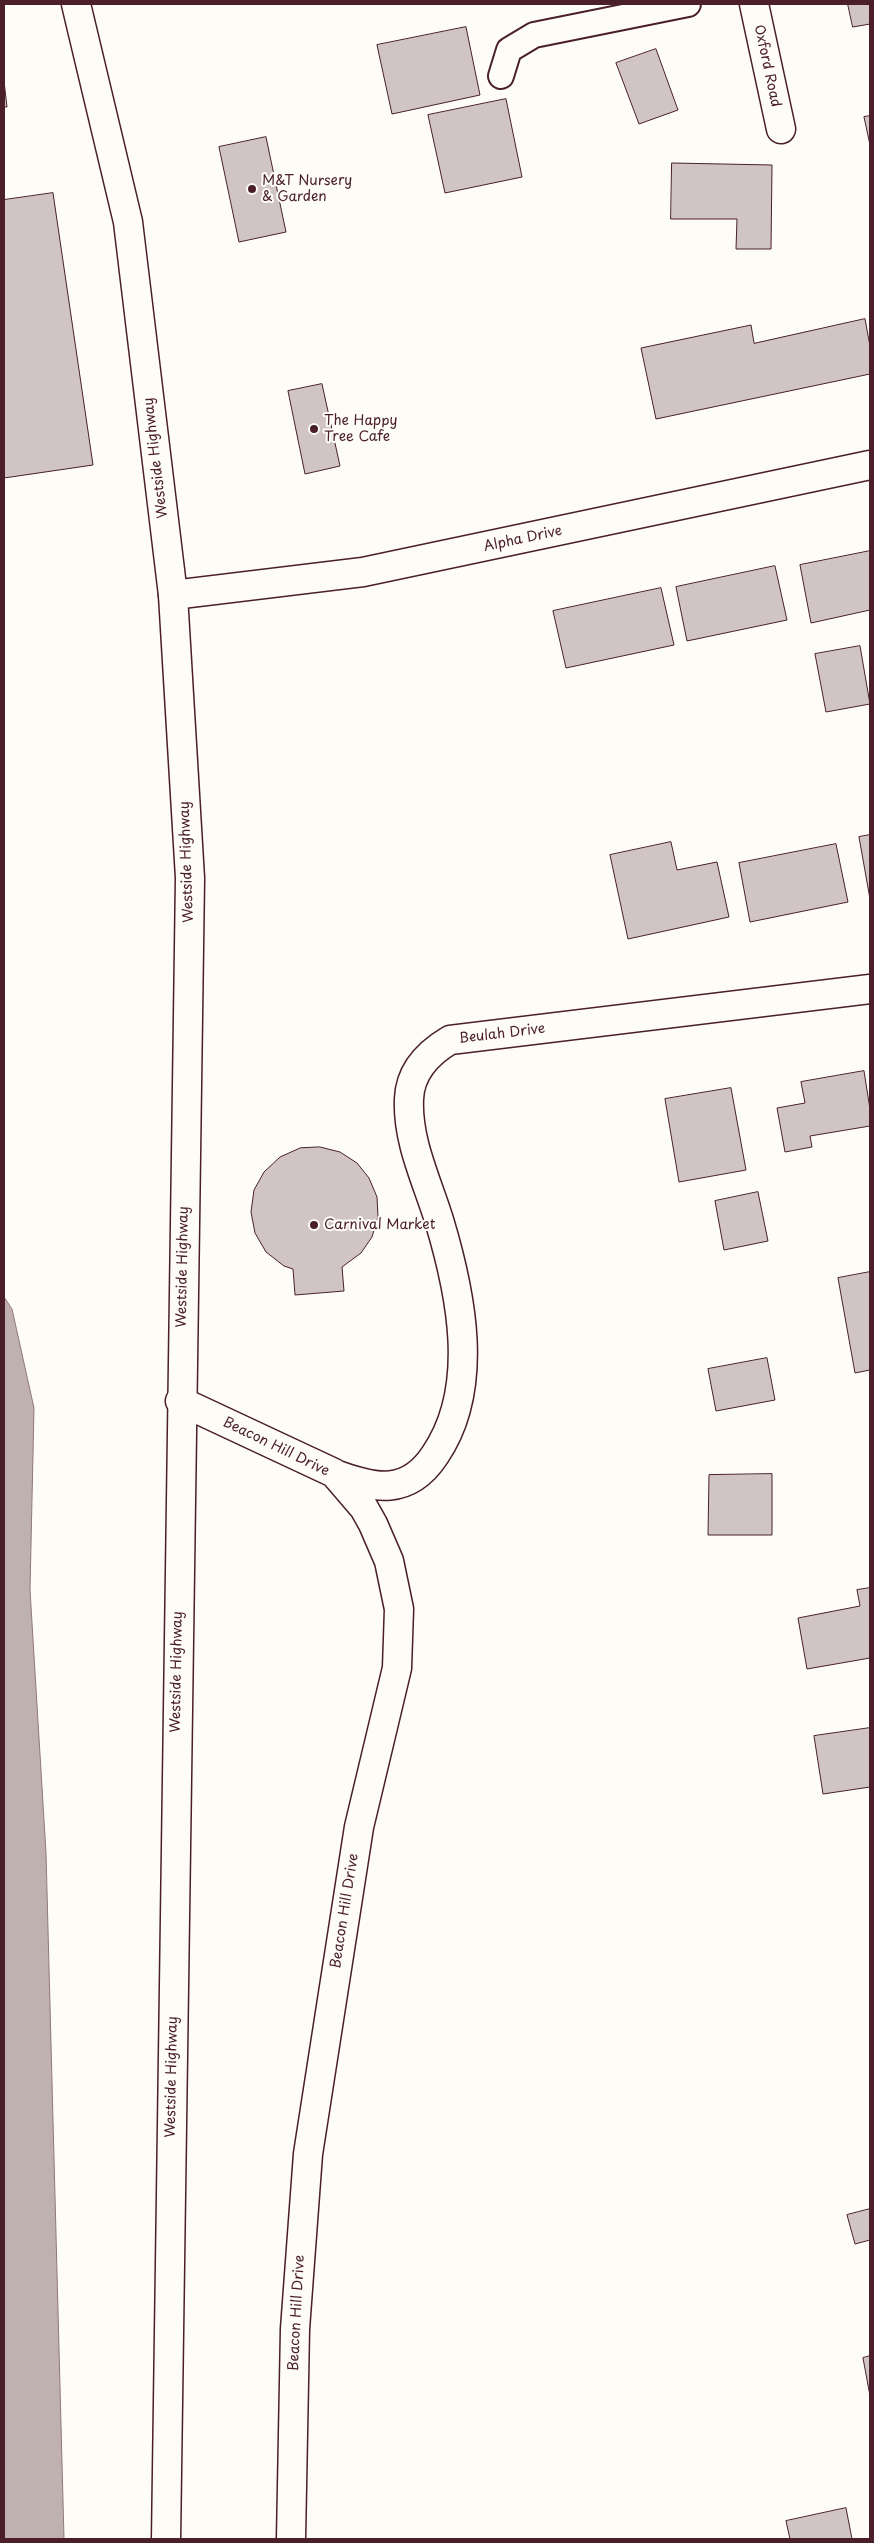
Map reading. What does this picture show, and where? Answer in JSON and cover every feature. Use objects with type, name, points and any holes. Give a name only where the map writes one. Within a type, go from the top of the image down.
[{"type":"street","name":"Westside Highway","points":[[76,4],[128,222],[173,595],[190,878],[180,1401],[166,2539]]},
{"type":"street","name":"Oxford Road","points":[[754,4],[781,129]]},
{"type":"street","name":"Alpha Drive","points":[[173,595],[363,572],[870,465]]},
{"type":"street","name":"Beulah Drive","points":[[334,1473],[363,1485],[381,1487],[395,1485],[411,1479],[428,1465],[443,1444],[461,1392],[461,1329],[452,1270],[440,1221],[417,1156],[409,1099],[414,1078],[422,1063],[434,1050],[450,1040],[870,989]]},
{"type":"street","name":"Beacon Hill Drive","points":[[180,1401],[334,1473],[364,1508],[382,1543],[396,1585],[399,1609],[397,1668],[359,1827],[308,2154],[295,2328],[291,2539]]},
{"type":"lane","points":[[501,76],[509,50],[534,35],[688,4]]},
{"type":"shaded area","points":[[4,1297],[12,1309],[34,1408],[30,1590],[46,1853],[64,2539],[4,2539]]},
{"type":"building","points":[[848,4],[870,4],[870,24],[853,27]]},
{"type":"building","points":[[466,27],[480,95],[392,114],[377,45]]},
{"type":"building","points":[[656,49],[678,110],[639,124],[616,63]]},
{"type":"building","points":[[4,81],[7,107],[4,107]]},
{"type":"building","points":[[506,99],[522,177],[445,193],[428,115]]},
{"type":"building","points":[[870,116],[870,145],[864,117]]},
{"type":"building","name":"M&T Nursery & Garden","points":[[266,137],[286,232],[239,242],[219,147]]},
{"type":"building","points":[[672,163],[772,165],[771,249],[736,249],[737,219],[671,219]]},
{"type":"building","points":[[53,193],[93,465],[4,478],[4,200]]},
{"type":"building","points":[[865,319],[870,346],[870,374],[656,419],[641,348],[751,325],[754,343]]},
{"type":"building","name":"The Happy Tree Cafe","points":[[322,384],[340,466],[305,474],[288,391]]},
{"type":"building","points":[[870,551],[870,610],[811,623],[800,565]]},
{"type":"building","points":[[775,566],[787,620],[687,641],[676,587]]},
{"type":"building","points":[[661,588],[674,645],[566,668],[553,611]]},
{"type":"building","points":[[860,646],[870,704],[826,712],[815,654]]},
{"type":"building","points":[[870,835],[870,899],[859,837]]},
{"type":"building","points":[[671,842],[677,870],[717,862],[729,917],[628,939],[610,855]]},
{"type":"building","points":[[836,844],[848,902],[750,922],[739,863]]},
{"type":"building","points":[[864,1071],[870,1109],[870,1126],[810,1136],[812,1147],[785,1152],[777,1108],[805,1103],[801,1082]]},
{"type":"building","points":[[731,1088],[746,1170],[679,1182],[665,1099]]},
{"type":"building","name":"Carnival Market","points":[[320,1147],[340,1152],[357,1163],[369,1178],[377,1197],[378,1217],[372,1237],[361,1253],[342,1267],[344,1291],[295,1295],[293,1269],[284,1266],[266,1252],[255,1233],[251,1212],[254,1190],[264,1172],[280,1157],[300,1148]]},
{"type":"building","points":[[758,1192],[768,1241],[724,1250],[715,1201]]},
{"type":"building","points":[[870,1272],[870,1370],[855,1373],[838,1278]]},
{"type":"building","points":[[767,1358],[775,1400],[716,1411],[708,1369]]},
{"type":"building","points":[[772,1474],[772,1535],[708,1535],[709,1475]]},
{"type":"building","points":[[870,1588],[870,1658],[807,1669],[798,1618],[860,1606],[857,1590]]},
{"type":"building","points":[[870,1728],[870,1787],[823,1794],[814,1736]]},
{"type":"building","points":[[870,2209],[870,2240],[855,2244],[847,2215]]},
{"type":"building","points":[[870,2356],[870,2396],[863,2358]]},
{"type":"building","points":[[846,2508],[852,2539],[790,2539],[786,2521]]},
{"type":"place","name":"M&T Nursery & Garden","points":[[252,189]]},
{"type":"place","name":"The Happy Tree Cafe","points":[[314,429]]},
{"type":"place","name":"Carnival Market","points":[[314,1225]]}]
